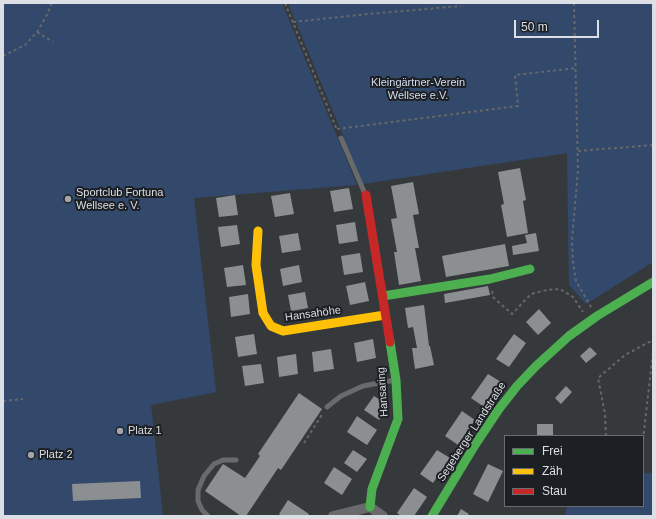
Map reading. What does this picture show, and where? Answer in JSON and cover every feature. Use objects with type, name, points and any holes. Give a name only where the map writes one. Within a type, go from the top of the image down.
[{"type":"street","name":"Hansaring","points":[[366,195],[396,380],[398,419],[372,489],[370,506]]},
{"type":"street","name":"Hansahöhe","points":[[258,231],[256,265],[263,312],[271,326],[283,331],[385,315]]},
{"type":"street","points":[[383,296],[490,279],[530,269]]},
{"type":"street","name":"Segeberger Landstraße","points":[[432,516],[475,446],[516,386],[569,336],[597,316],[653,282]]},
{"type":"street","points":[[333,516],[370,506],[383,516]]},
{"type":"lane","points":[[341,138],[366,195]]},
{"type":"lane","points":[[327,407],[341,396],[363,386],[396,380]]},
{"type":"lane","points":[[208,516],[202,510],[198,501],[198,490],[204,476],[214,464],[218,462],[223,460],[236,460]]},
{"type":"path","points":[[3,56],[25,45],[37,32],[52,3]]},
{"type":"path","points":[[285,3],[341,138]]},
{"type":"path","points":[[574,3],[577,68],[578,151],[578,170],[572,240],[574,268],[576,281],[597,316]]},
{"type":"path","points":[[293,22],[461,6]]},
{"type":"path","points":[[37,32],[53,42]]},
{"type":"path","points":[[337,129],[518,106],[515,74],[577,68]]},
{"type":"path","points":[[578,151],[653,145]]},
{"type":"path","points":[[490,279],[493,297],[512,314],[531,294],[547,290],[560,289],[573,297],[589,322]]},
{"type":"path","points":[[606,435],[605,414],[598,378],[625,356],[653,340]]},
{"type":"path","points":[[644,435],[653,352]]},
{"type":"path","points":[[3,401],[23,400]]},
{"type":"path","points":[[304,442],[327,407]]},
{"type":"green space","points":[[3,3],[282,3],[357,185],[194,198],[216,392],[151,405],[163,516],[3,516]]},
{"type":"green space","name":"Kleingärtner-Verein Wellsee e.V.","points":[[288,3],[653,3],[653,262],[586,304],[569,285],[567,153],[363,184]]},
{"type":"green space","points":[[653,472],[653,516],[565,516],[567,507],[644,507],[644,474]]},
{"type":"building","points":[[520,168],[526,200],[523,201],[528,233],[507,237],[501,205],[504,204],[498,172]]},
{"type":"building","points":[[413,182],[419,214],[413,215],[419,248],[415,248],[421,281],[399,285],[394,252],[397,252],[391,219],[397,218],[391,186]]},
{"type":"building","points":[[349,188],[353,209],[334,212],[330,191]]},
{"type":"building","points":[[290,193],[294,214],[275,217],[271,196]]},
{"type":"building","points":[[235,195],[238,215],[219,217],[216,198]]},
{"type":"building","points":[[355,222],[358,241],[339,244],[336,225]]},
{"type":"building","points":[[237,225],[240,244],[221,247],[218,227]]},
{"type":"building","points":[[298,233],[301,250],[282,253],[279,236]]},
{"type":"building","points":[[536,233],[539,251],[513,255],[512,246],[527,243],[525,235]]},
{"type":"building","points":[[505,244],[509,266],[446,277],[442,256]]},
{"type":"building","points":[[360,253],[363,272],[344,275],[341,256]]},
{"type":"building","points":[[243,265],[246,285],[227,287],[224,268]]},
{"type":"building","points":[[299,265],[302,282],[283,286],[280,269]]},
{"type":"building","points":[[365,282],[369,301],[350,305],[346,286]]},
{"type":"building","points":[[488,286],[490,295],[445,303],[444,294]]},
{"type":"building","points":[[305,292],[308,308],[291,311],[288,295]]},
{"type":"building","points":[[248,294],[250,314],[231,317],[229,297]]},
{"type":"building","points":[[424,305],[429,346],[434,365],[415,369],[412,348],[417,348],[413,327],[408,328],[405,308]]},
{"type":"building","points":[[539,309],[551,323],[538,335],[526,322]]},
{"type":"building","points":[[254,334],[257,354],[238,357],[235,337]]},
{"type":"building","points":[[514,334],[526,343],[509,367],[496,359]]},
{"type":"building","points":[[373,339],[376,358],[357,362],[354,343]]},
{"type":"building","points":[[590,347],[597,354],[586,363],[580,356]]},
{"type":"building","points":[[331,349],[334,369],[314,372],[312,352]]},
{"type":"building","points":[[296,354],[298,374],[279,377],[277,357]]},
{"type":"building","points":[[261,364],[264,383],[245,386],[242,366]]},
{"type":"building","points":[[488,374],[501,382],[484,407],[471,398]]},
{"type":"building","points":[[566,386],[572,392],[561,404],[555,398]]},
{"type":"building","points":[[299,393],[322,409],[281,470],[278,468],[246,516],[241,516],[205,491],[223,464],[245,478],[260,456],[258,454]]},
{"type":"building","points":[[374,396],[389,406],[379,420],[364,410]]},
{"type":"building","points":[[462,411],[475,420],[458,445],[445,436]]},
{"type":"building","points":[[357,416],[377,430],[367,445],[347,432]]},
{"type":"building","points":[[537,424],[553,424],[553,435],[537,435]]},
{"type":"building","points":[[353,450],[367,459],[357,472],[344,463]]},
{"type":"building","points":[[437,450],[450,458],[433,483],[420,474]]},
{"type":"building","points":[[488,464],[503,471],[488,502],[473,494]]},
{"type":"building","points":[[334,467],[352,479],[342,495],[324,483]]},
{"type":"building","points":[[140,481],[141,498],[73,501],[72,484]]},
{"type":"building","points":[[414,488],[427,497],[414,516],[401,516],[397,513]]},
{"type":"building","points":[[288,500],[309,514],[308,516],[282,516],[279,514]]},
{"type":"building","points":[[461,509],[469,514],[467,516],[457,516]]},
{"type":"traffic: fast","points":[[383,296],[490,279],[530,269]]},
{"type":"traffic: fast","points":[[432,516],[475,445],[499,409],[517,386],[536,366],[569,336],[597,316],[653,282]]},
{"type":"traffic: fast","points":[[370,507],[372,489],[398,419],[396,380],[390,342]]},
{"type":"traffic: slow","points":[[258,231],[256,265],[263,313],[271,326],[283,331],[385,315]]},
{"type":"traffic: jam","points":[[366,195],[390,342]]},
{"type":"place","name":"Sportclub Fortuna Wellsee e. V.","points":[[68,199]]},
{"type":"place","name":"Platz 1","points":[[120,431]]},
{"type":"place","name":"Platz 2","points":[[31,455]]}]
